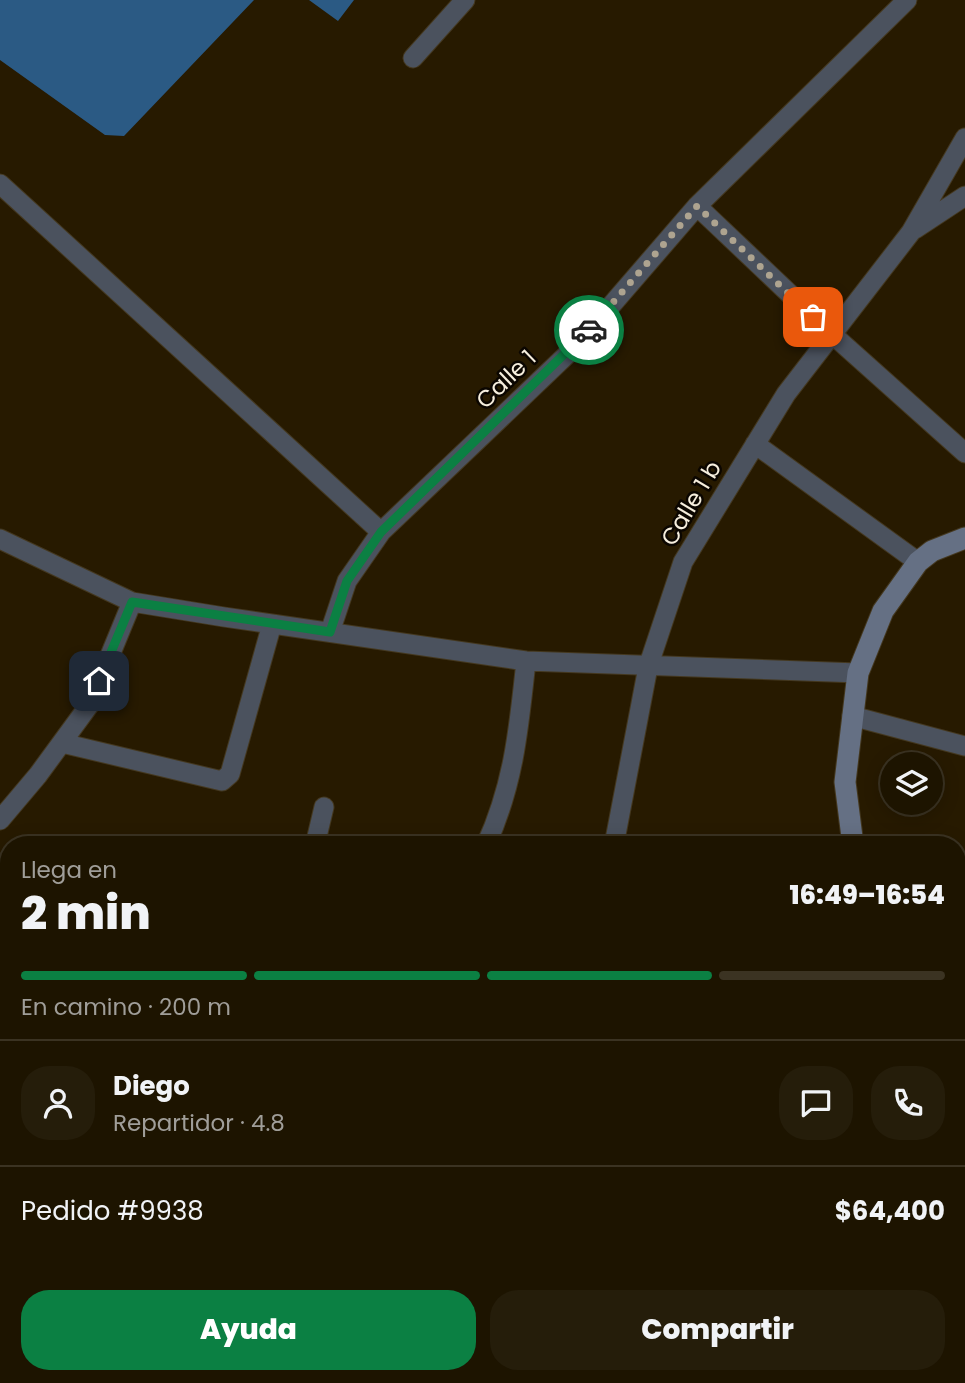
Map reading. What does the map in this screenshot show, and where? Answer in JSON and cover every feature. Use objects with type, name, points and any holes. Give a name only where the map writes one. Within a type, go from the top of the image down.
[{"type":"main road","points":[[852,836],[845,782],[858,673],[883,611],[918,562],[932,551],[965,538]]},
{"type":"street","points":[[413,58],[465,0]]},
{"type":"street","name":"Calle 1","points":[[330,632],[347,581],[381,532],[577,345],[697,206],[906,0]]},
{"type":"street","points":[[911,232],[965,138]]},
{"type":"street","points":[[0,184],[381,532]]},
{"type":"street","points":[[911,232],[965,196]]},
{"type":"street","points":[[697,206],[833,335],[965,453]]},
{"type":"street","name":"Calle 1 b","points":[[616,836],[648,667],[683,562],[786,394],[911,232]]},
{"type":"street","points":[[755,444],[918,562]]},
{"type":"street","points":[[0,538],[132,602],[526,661],[858,673]]},
{"type":"street","points":[[0,820],[38,775],[90,704],[132,602]]},
{"type":"street","points":[[62,743],[222,781],[230,774],[272,624]]},
{"type":"street","points":[[490,836],[498,820],[517,747],[526,661]]},
{"type":"street","points":[[852,716],[965,746]]},
{"type":"street","points":[[317,836],[324,807]]},
{"type":"water","points":[[0,0],[254,0],[124,136],[105,135],[0,60]]},
{"type":"water","points":[[309,0],[354,0],[338,21]]},
{"type":"way so far","points":[[589,330],[697,206],[813,317]]},
{"type":"route","points":[[99,681],[132,602],[330,632],[347,581],[381,532],[577,345],[589,330]]}]
